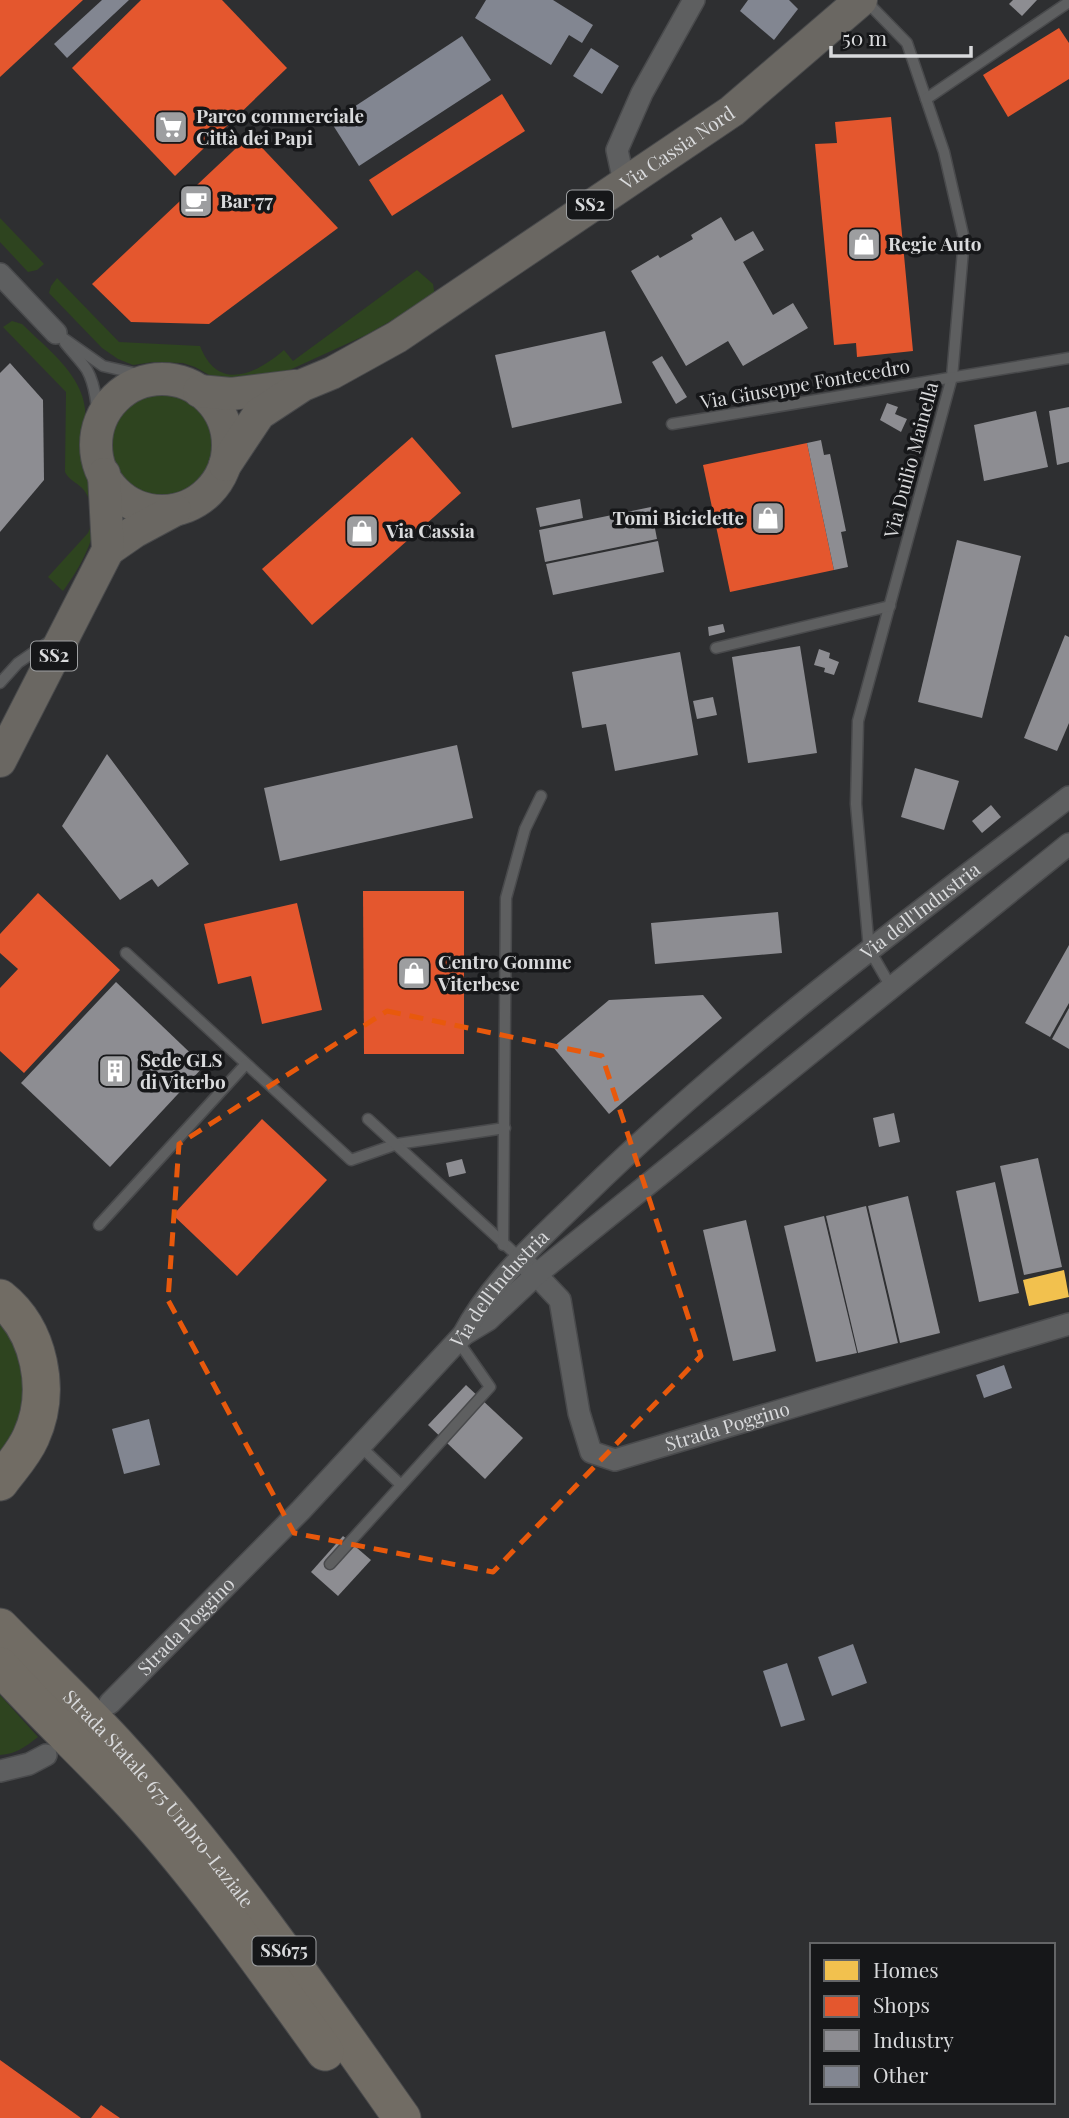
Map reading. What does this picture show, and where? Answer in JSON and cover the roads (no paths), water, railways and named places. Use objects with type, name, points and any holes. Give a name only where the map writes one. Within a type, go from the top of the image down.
[{"type":"highway","points":[[0,1298],[11,1307],[30,1336],[36,1351],[41,1384],[38,1418],[32,1435],[24,1451],[0,1481]]},
{"type":"highway","points":[[0,1617],[115,1744]]},
{"type":"highway","name":"Strada Statale 675 Umbro-Laziale","points":[[0,1627],[115,1744],[157,1791],[289,1958],[402,2118]]},
{"type":"highway","name":"Strada Statale 675 Umbro-Laziale","points":[[0,1666],[43,1714],[136,1807],[176,1853],[373,2118]]},
{"type":"highway","points":[[0,1679],[43,1714]]},
{"type":"main road","name":"Via Cassia Nord","points":[[225,465],[259,414],[303,386],[397,337],[732,111],[863,0]]},
{"type":"main road","name":"SS2","points":[[160,379],[187,384],[199,391]]},
{"type":"main road","points":[[160,379],[146,381],[122,393],[104,414],[98,433],[97,454],[113,489],[134,505],[147,509],[175,510]]},
{"type":"main road","name":"Via Cassia Nord","points":[[199,391],[231,394],[303,386]]},
{"type":"main road","points":[[199,391],[218,411],[224,423],[228,451],[225,465]]},
{"type":"main road","name":"SS2","points":[[0,761],[108,550],[134,532],[201,499],[211,489],[225,465]]},
{"type":"main road","points":[[104,474],[108,550]]},
{"type":"street","points":[[624,182],[617,150],[642,93],[694,0]]},
{"type":"street","points":[[0,274],[57,333]]},
{"type":"street","name":"Via dell'Industria","points":[[461,1338],[478,1308],[521,1259],[643,1139],[869,949],[1069,797]]},
{"type":"street","name":"Via dell'Industria","points":[[461,1338],[488,1320],[537,1274],[1069,844]]},
{"type":"street","name":"Strada Poggino","points":[[521,1259],[560,1300],[579,1413],[591,1452],[615,1460],[1069,1324]]},
{"type":"street","name":"Strada Poggino","points":[[110,1703],[301,1510],[461,1338]]},
{"type":"street","points":[[0,1771],[29,1765],[46,1755]]},
{"type":"lane","name":"Via Duilio Mainella","points":[[863,0],[907,43],[944,152],[964,239],[952,377],[858,721],[856,804],[869,949]]},
{"type":"lane","points":[[926,99],[1069,2]]},
{"type":"lane","points":[[57,333],[103,366],[160,379]]},
{"type":"lane","points":[[57,333],[87,370],[96,397],[98,433]]},
{"type":"lane","name":"Via Giuseppe Fontecedro","points":[[672,424],[1069,358]]},
{"type":"lane","points":[[716,648],[890,606]]},
{"type":"lane","points":[[0,683],[18,663],[67,629]]},
{"type":"lane","points":[[503,1245],[506,898],[525,829],[541,796]]},
{"type":"lane","points":[[869,949],[891,986]]},
{"type":"lane","points":[[126,954],[351,1160],[397,1144],[505,1128]]},
{"type":"lane","points":[[99,1225],[246,1064]]},
{"type":"lane","points":[[368,1119],[521,1259]]},
{"type":"lane","points":[[330,1564],[490,1387],[461,1338]]},
{"type":"lane","points":[[359,1446],[401,1485]]},
{"type":"place","name":"Parco commerciale Città dei Papi","points":[[171,127]]},
{"type":"place","name":"Bar 77","points":[[196,201]]},
{"type":"place","name":"Regie Auto","points":[[864,244]]},
{"type":"place","name":"Tomi Biciclette","points":[[768,518]]},
{"type":"place","name":"Via Cassia","points":[[362,531]]},
{"type":"place","name":"Centro Gomme Viterbese","points":[[414,973]]},
{"type":"place","name":"Sede GLS di Viterbo","points":[[115,1071]]}]
